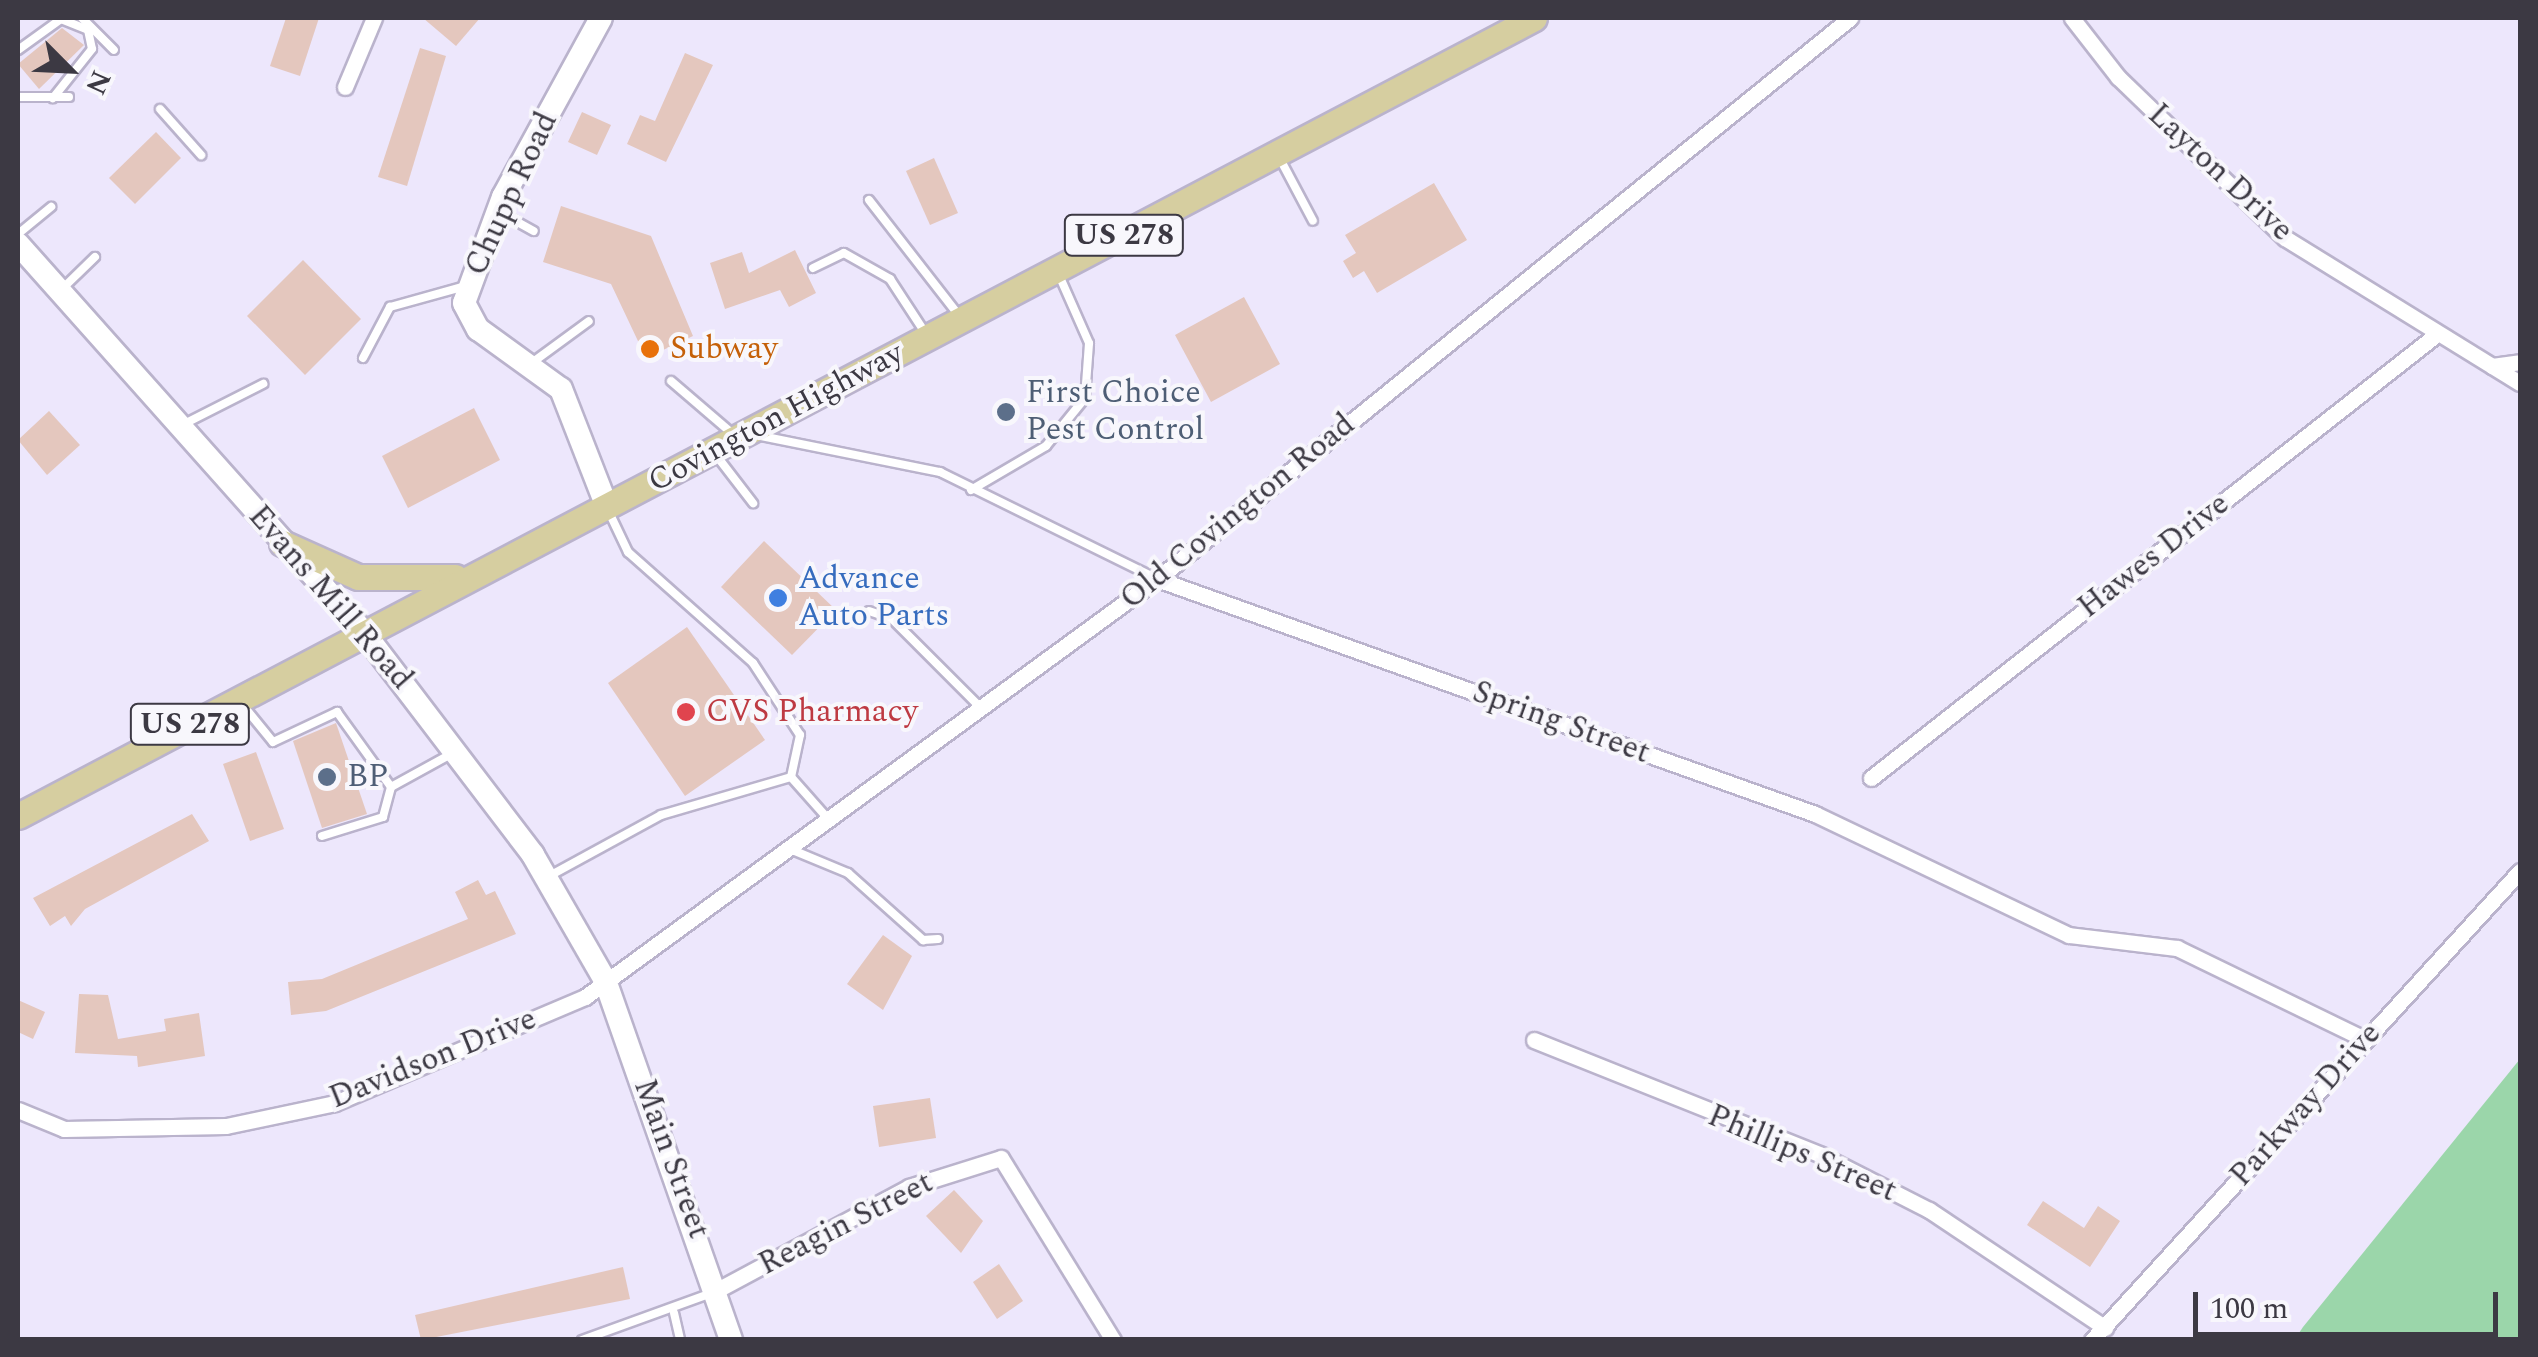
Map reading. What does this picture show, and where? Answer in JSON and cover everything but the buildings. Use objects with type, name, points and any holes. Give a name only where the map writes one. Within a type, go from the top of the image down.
[{"type":"main road","name":"Chupp Road","points":[[601,18],[497,210],[464,302],[478,329],[532,362],[561,389],[607,506]]},
{"type":"main road","name":"Covington Highway","points":[[18,816],[361,629],[607,506],[1057,271],[1505,24],[1534,18]]},
{"type":"main road","name":"Evans Mill Road","points":[[18,244],[361,629],[460,750],[547,877],[605,980]]},
{"type":"main road","points":[[282,543],[358,576],[464,577]]},
{"type":"main road","name":"Main Street","points":[[605,980],[718,1289],[731,1340]]},
{"type":"street","points":[[346,86],[374,18]]},
{"type":"street","name":"Old Covington Road","points":[[605,980],[1157,579],[1850,18]]},
{"type":"street","name":"Layton Drive","points":[[2072,18],[2118,77],[2284,238],[2520,383]]},
{"type":"street","name":"Hawes Drive","points":[[1870,778],[2437,334]]},
{"type":"street","points":[[2492,366],[2520,362]]},
{"type":"street","name":"Spring Street","points":[[1157,579],[1815,814],[2068,935],[2177,948],[2364,1039]]},
{"type":"street","name":"Parkway Drive","points":[[2092,1340],[2520,871]]},
{"type":"street","name":"Davidson Drive","points":[[18,1110],[64,1129],[125,1132],[226,1126],[335,1103],[605,980]]},
{"type":"street","name":"Phillips Street","points":[[1534,1040],[1821,1155],[1929,1210],[2106,1328]]},
{"type":"street","name":"Reagin Street","points":[[718,1289],[910,1186],[1001,1158],[1113,1340]]},
{"type":"lane","points":[[82,18],[114,50]]},
{"type":"lane","points":[[18,50],[61,19],[88,30],[92,48],[53,98]]},
{"type":"lane","points":[[18,97],[69,97]]},
{"type":"lane","points":[[160,109],[201,155]]},
{"type":"lane","points":[[1277,153],[1312,221]]},
{"type":"lane","points":[[870,200],[962,320]]},
{"type":"lane","points":[[18,234],[51,207]]},
{"type":"lane","points":[[497,210],[534,231]]},
{"type":"lane","points":[[814,268],[844,253],[890,279],[929,338]]},
{"type":"lane","points":[[58,292],[95,257]]},
{"type":"lane","points":[[971,490],[1046,446],[1085,398],[1089,343],[1057,271]]},
{"type":"lane","points":[[363,358],[390,307],[468,285]]},
{"type":"lane","points":[[532,362],[589,321]]},
{"type":"lane","points":[[671,381],[742,435]]},
{"type":"lane","points":[[180,426],[263,384]]},
{"type":"lane","name":"Spring Street","points":[[742,435],[940,472],[1157,579]]},
{"type":"lane","points":[[713,450],[753,503]]},
{"type":"lane","points":[[607,506],[628,552],[752,663],[800,736],[791,777]]},
{"type":"lane","points":[[869,610],[892,619],[981,708]]},
{"type":"lane","points":[[237,698],[272,742],[336,712],[391,787]]},
{"type":"lane","points":[[322,836],[383,817],[391,787],[460,750]]},
{"type":"lane","points":[[791,777],[829,820]]},
{"type":"lane","points":[[547,877],[662,815],[791,777]]},
{"type":"lane","points":[[790,849],[848,873],[923,940],[938,939]]},
{"type":"lane","points":[[582,1340],[674,1313],[718,1289]]},
{"type":"lane","points":[[674,1313],[680,1340]]},
{"type":"green space","points":[[2520,1059],[2520,1339],[2295,1339],[2303,1327]]},
{"type":"place","name":"Subway","points":[[650,349]]},
{"type":"place","name":"First Choice Pest Control","points":[[1006,412]]},
{"type":"place","name":"Advance Auto Parts","points":[[778,598]]},
{"type":"place","name":"CVS Pharmacy","points":[[686,712]]},
{"type":"place","name":"BP","points":[[327,777]]}]
